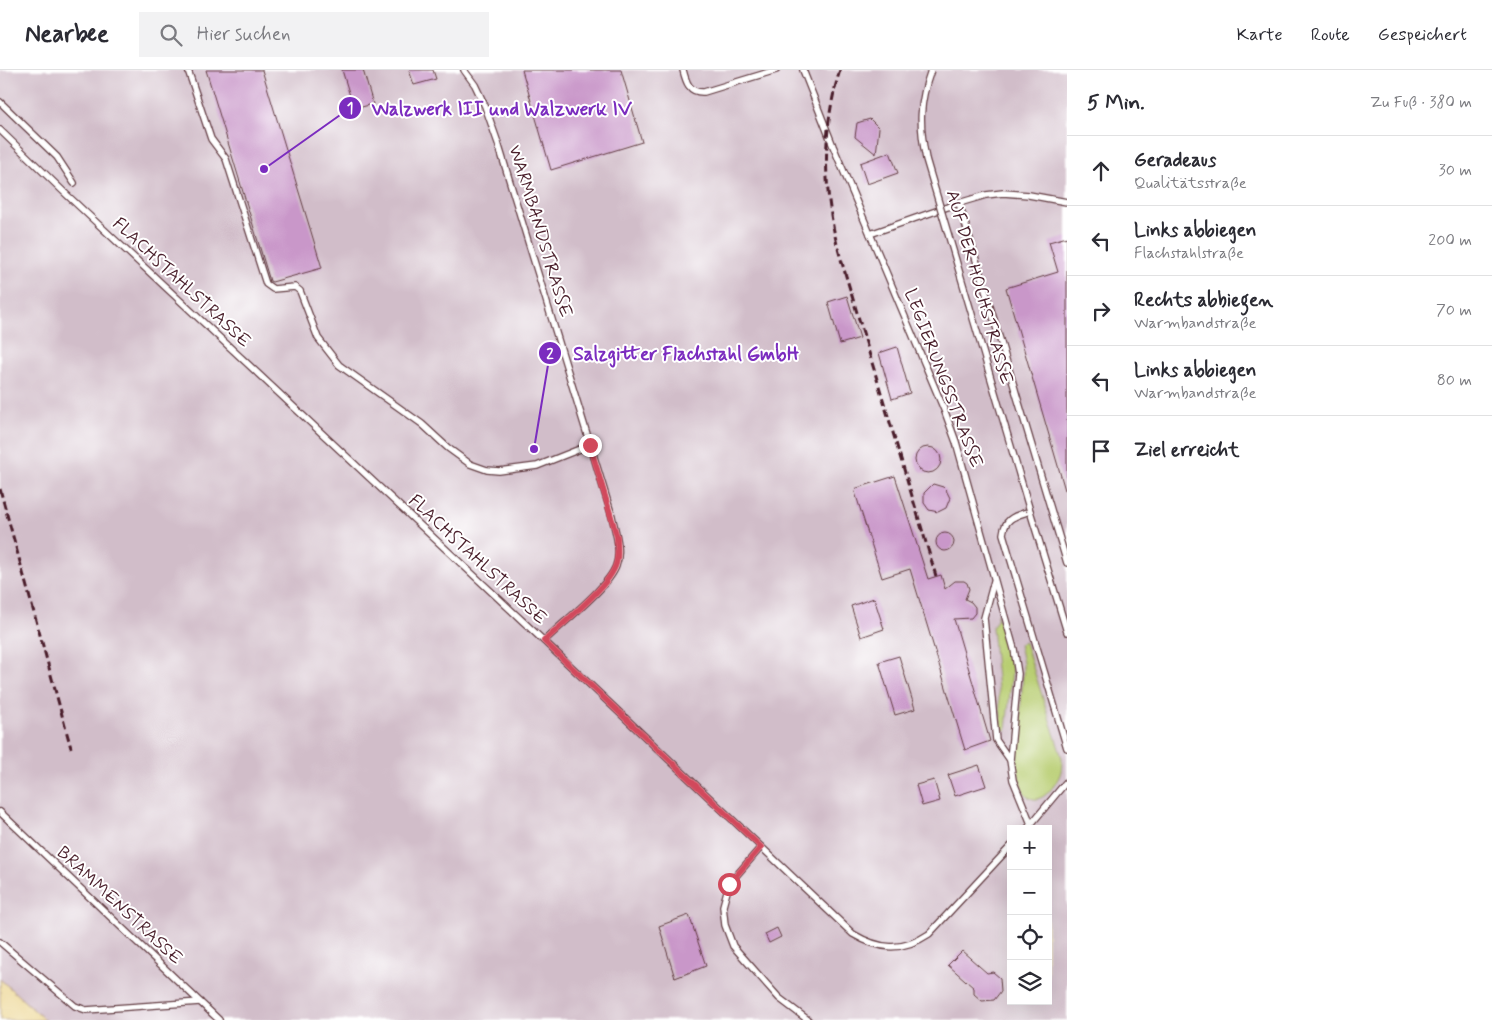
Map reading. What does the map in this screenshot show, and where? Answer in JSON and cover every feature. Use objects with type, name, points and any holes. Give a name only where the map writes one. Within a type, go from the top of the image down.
[{"type":"lane","points":[[188,70],[211,139],[226,159],[266,284],[273,289],[295,286],[300,291],[318,338],[339,365],[422,424],[448,448],[470,464],[487,470],[499,471],[537,466],[590,445]]},
{"type":"lane","name":"WARMBANDSTRASSE","points":[[464,70],[475,85],[485,106],[498,143],[617,537],[618,552],[616,566],[609,578],[593,596],[544,641]]},
{"type":"lane","points":[[683,70],[687,83],[692,90],[698,93],[776,70]]},
{"type":"lane","name":"LEGIERUNGSSTRASSE","points":[[803,70],[956,442],[1014,649],[1018,674],[1010,760],[1013,780],[1029,825]]},
{"type":"lane","name":"AUF DER HOCHSTRASSE","points":[[931,70],[921,106],[921,135],[926,159],[1067,632]]},
{"type":"lane","points":[[0,102],[57,156],[74,183]]},
{"type":"lane","name":"FLACHSTAHLSTRASSE","points":[[0,130],[853,934],[866,942],[881,946],[894,947],[919,940],[929,934],[1007,850]]},
{"type":"lane","points":[[870,234],[986,195],[1003,193],[1067,202]]},
{"type":"lane","points":[[959,203],[1067,563]]},
{"type":"lane","points":[[1030,511],[1008,520],[1002,534],[1067,748]]},
{"type":"lane","points":[[995,579],[984,618],[996,740],[1010,760]]},
{"type":"lane","points":[[1030,825],[1067,780]]},
{"type":"lane","name":"BRAMMENSTRASSE","points":[[0,812],[219,1020]]},
{"type":"lane","points":[[761,847],[729,884],[724,906],[725,924],[733,946],[779,998],[808,1020]]},
{"type":"lane","points":[[0,942],[75,1006],[86,1010],[200,1002]]},
{"type":"shaded area","points":[[0,70],[1067,70],[1067,1020],[0,1020]]},
{"type":"green space","points":[[997,614],[1012,672],[1006,730],[1002,730],[992,627],[997,620]]},
{"type":"green space","points":[[1025,642],[1062,758],[1060,775],[1053,787],[1039,799],[1029,797],[1024,792],[1019,777],[1017,761],[1023,673],[1019,644]]},
{"type":"sand","points":[[0,979],[45,1020],[0,1020]]},
{"type":"building","points":[[206,70],[262,70],[322,268],[270,281]]},
{"type":"building","points":[[342,70],[363,70],[373,104],[354,109]]},
{"type":"building","points":[[409,70],[433,70],[436,79],[414,85]]},
{"type":"building","points":[[522,70],[621,70],[642,142],[551,170]]},
{"type":"building","points":[[870,119],[879,128],[876,154],[855,137],[857,123]]},
{"type":"building","points":[[890,152],[898,173],[867,184],[860,163]]},
{"type":"building","points":[[1067,237],[1067,490],[1065,490],[1006,288],[1058,272],[1049,242]]},
{"type":"building","points":[[847,296],[860,338],[840,344],[828,302]]},
{"type":"building","points":[[897,347],[910,393],[892,399],[879,353]]},
{"type":"building","points":[[928,447],[937,451],[941,460],[937,469],[928,473],[919,469],[915,460],[919,451]]},
{"type":"building","points":[[895,476],[928,579],[941,575],[945,589],[955,581],[964,581],[969,589],[965,599],[975,607],[975,613],[971,618],[954,619],[990,741],[965,750],[910,569],[882,578],[854,489]]},
{"type":"building","points":[[933,484],[943,487],[950,498],[946,508],[938,512],[929,510],[924,503],[924,493]]},
{"type":"building","points":[[945,533],[951,536],[954,542],[951,548],[945,551],[939,548],[936,542],[939,536]]},
{"type":"building","points":[[874,598],[884,629],[861,637],[851,606]]},
{"type":"building","points":[[899,656],[915,709],[895,715],[879,662]]},
{"type":"building","points":[[979,765],[986,786],[955,796],[948,775]]},
{"type":"building","points":[[934,780],[940,801],[922,806],[916,785]]},
{"type":"building","points":[[689,915],[706,966],[675,978],[659,926]]},
{"type":"building","points":[[777,928],[781,937],[769,943],[765,934]]},
{"type":"building","points":[[962,951],[987,973],[993,972],[1000,978],[1001,991],[994,1000],[982,1001],[974,994],[974,988],[948,965]]},
{"type":"railway","points":[[840,70],[830,116],[826,163],[834,233],[936,576]]},
{"type":"railway","points":[[0,489],[71,748]]},
{"type":"place","name":"Walzwerk III und Walzwerk IV","points":[[264,169]]},
{"type":"place","name":"Salzgitter Flachstahl GmbH","points":[[534,449]]},
{"type":"route","points":[[590,445],[617,537],[618,552],[616,566],[609,578],[593,596],[544,641],[761,847],[729,884]]}]
